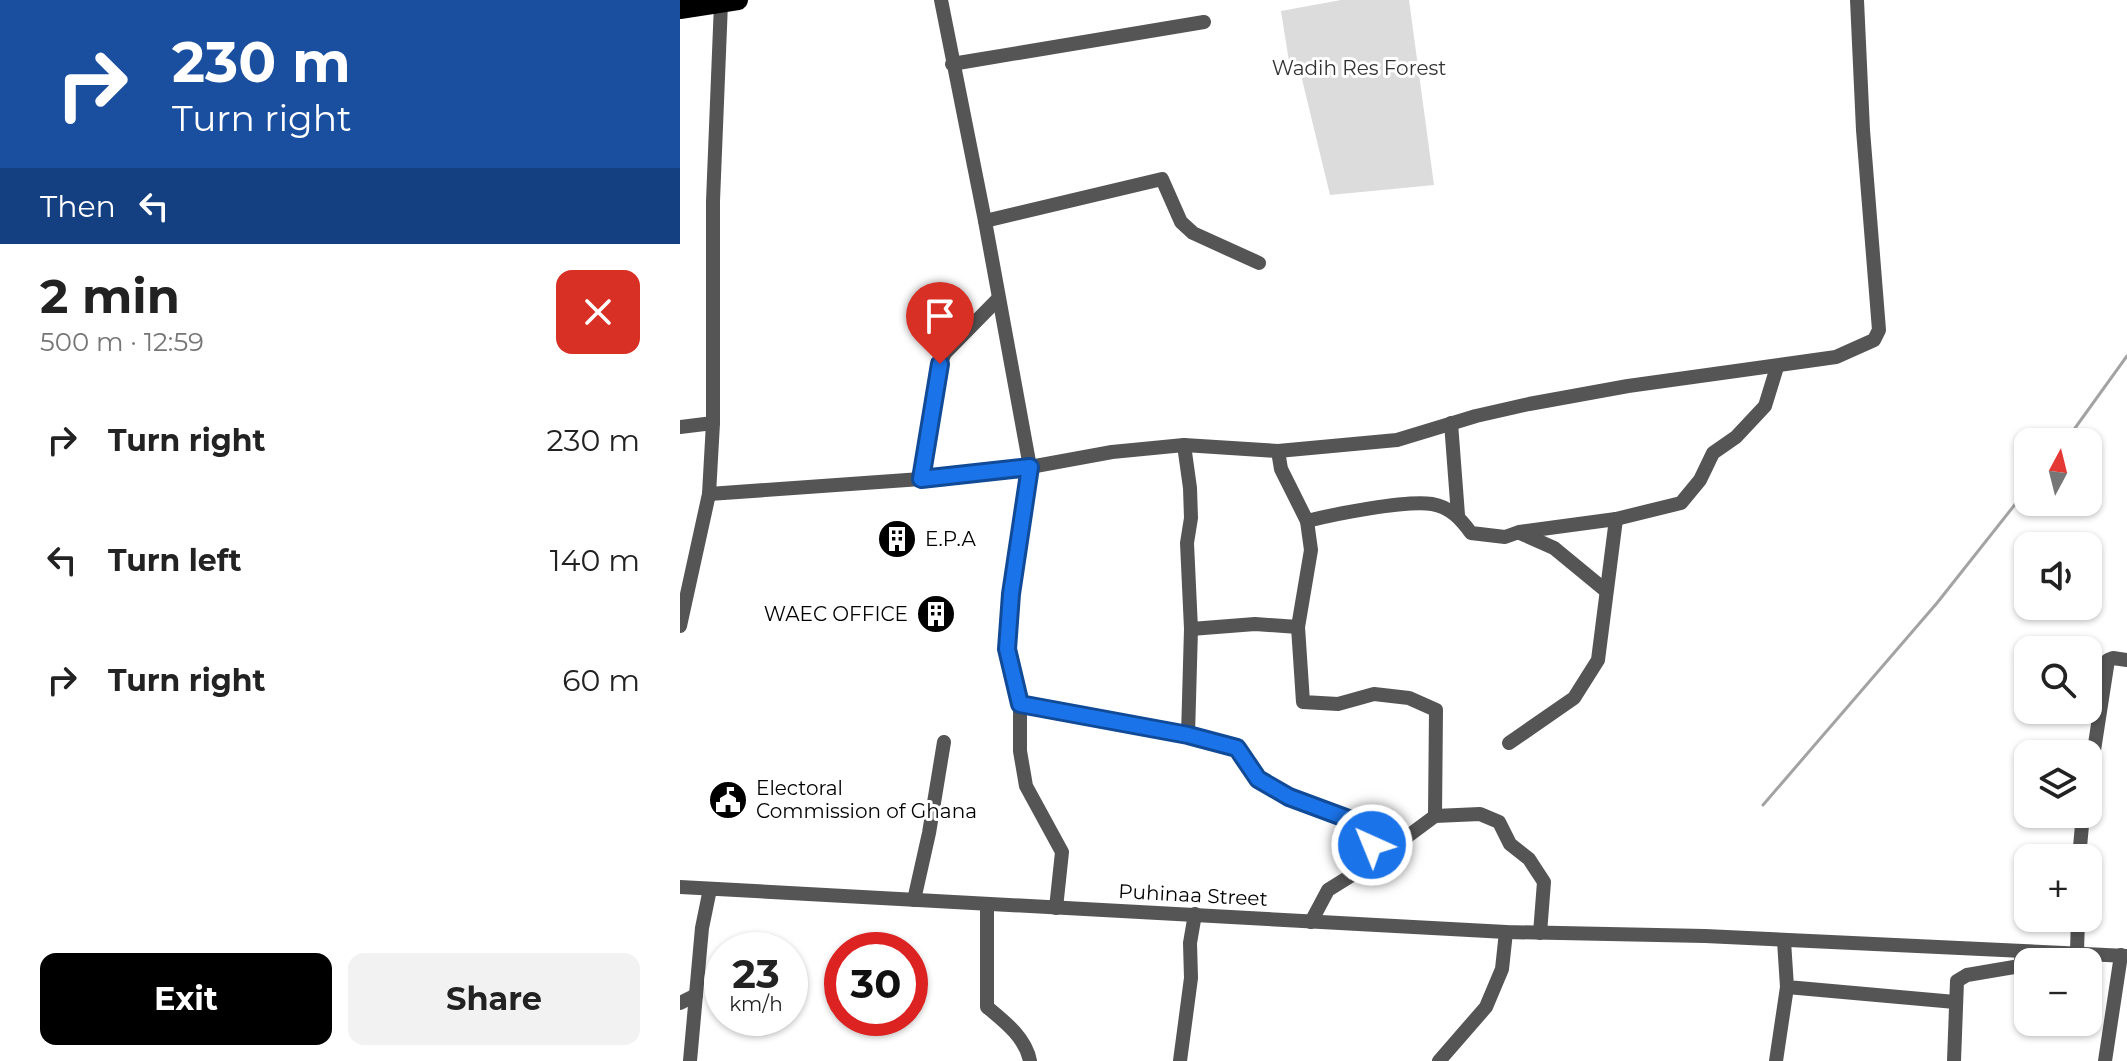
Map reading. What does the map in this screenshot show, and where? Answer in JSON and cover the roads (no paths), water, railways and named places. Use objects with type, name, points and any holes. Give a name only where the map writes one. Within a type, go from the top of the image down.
[{"type":"main road","points":[[680,9],[730,1]]},
{"type":"street","points":[[941,0],[1030,467],[1011,594],[1007,649],[1020,704],[1020,751],[1026,786],[1062,852],[1056,908]]},
{"type":"street","points":[[709,494],[921,479],[1184,445],[1278,451],[1397,440],[1529,404],[1836,357],[1874,340],[1879,330],[1863,130],[1857,0]]},
{"type":"street","points":[[680,626],[709,494],[713,423],[713,201],[730,1]]},
{"type":"street","points":[[952,64],[1204,22]]},
{"type":"street","points":[[985,221],[1162,179],[1181,222],[1193,233],[1259,263]]},
{"type":"street","points":[[921,479],[940,364],[945,353],[998,299]]},
{"type":"street","points":[[1307,521],[1333,515],[1432,504],[1458,515],[1471,533],[1505,537],[1519,532],[1616,519],[1681,503],[1700,480],[1713,453],[1736,437],[1765,406],[1777,367]]},
{"type":"street","points":[[681,426],[713,423]]},
{"type":"street","points":[[1451,423],[1458,515]]},
{"type":"street","points":[[1184,445],[1191,518],[1187,543],[1191,629],[1188,735]]},
{"type":"street","points":[[1278,451],[1281,469],[1307,521],[1311,550],[1298,627],[1303,702],[1338,704],[1374,694],[1409,698],[1436,710],[1435,816]]},
{"type":"street","points":[[1509,743],[1574,698],[1582,690],[1598,660],[1616,519]]},
{"type":"street","points":[[1519,532],[1554,548],[1605,590]]},
{"type":"street","points":[[1191,629],[1255,624],[1298,627]]},
{"type":"street","points":[[2096,740],[2108,660],[2127,660]]},
{"type":"street","points":[[1020,704],[1188,735],[1237,748],[1258,779],[1289,797],[1351,820],[1372,834],[1373,862]]},
{"type":"street","points":[[914,900],[944,742]]},
{"type":"street","points":[[1311,922],[1328,890],[1373,862],[1435,816],[1480,814],[1499,822],[1510,844],[1529,859],[1544,882],[1540,933]]},
{"type":"street","name":"Puhinaa Street","points":[[680,887],[1506,932],[1705,936],[2014,953]]},
{"type":"street","points":[[690,1061],[702,928],[710,889]]},
{"type":"street","points":[[987,904],[987,1007],[1014,1030],[1030,1061]]},
{"type":"street","points":[[1180,1061],[1195,914]]},
{"type":"street","points":[[1439,1061],[1486,1007],[1502,969],[1506,932]]},
{"type":"street","points":[[1776,1061],[1787,987],[1784,941]]},
{"type":"street","name":"Puhinaa Street","points":[[2102,954],[2124,955]]},
{"type":"street","points":[[2105,1061],[2124,955]]},
{"type":"street","points":[[1954,1061],[1957,981],[1967,975],[2014,967]]},
{"type":"street","points":[[1787,987],[1955,1002]]},
{"type":"street","points":[[680,1003],[696,995]]},
{"type":"waterway","points":[[2075,428],[2127,356]]},
{"type":"waterway","points":[[1763,805],[1937,603],[2014,506]]},
{"type":"place","name":"E.P.A","points":[[897,539]]},
{"type":"place","name":"WAEC OFFICE","points":[[936,614]]},
{"type":"place","name":"Electoral Commission of Ghana","points":[[728,800]]},
{"type":"park label","name":"Wadih Res Forest","points":[[1359,68]]}]
